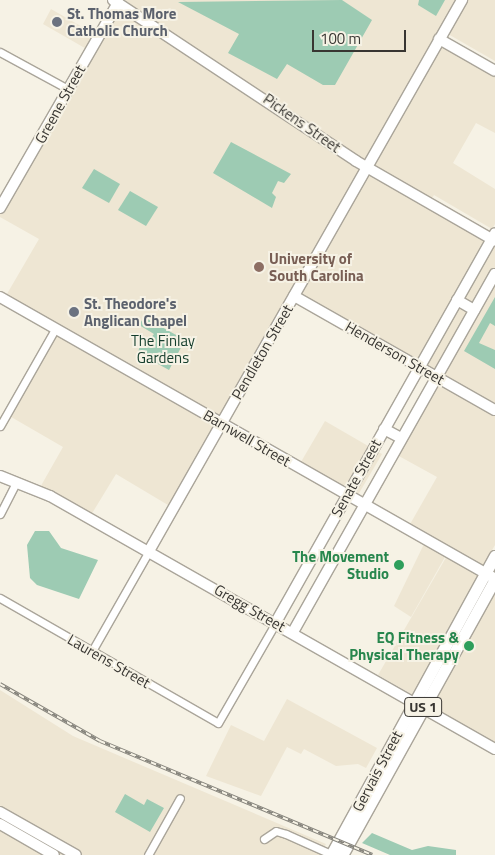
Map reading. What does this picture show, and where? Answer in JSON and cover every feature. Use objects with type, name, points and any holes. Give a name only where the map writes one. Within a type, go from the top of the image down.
[{"type":"main road","name":"Gervais Street","points":[[335,855],[492,577],[495,556]]},
{"type":"street","name":"Pendleton Street","points":[[92,651],[462,0]]},
{"type":"street","name":"Greene Street","points":[[0,208],[117,1]]},
{"type":"street","name":"Pickens Street","points":[[117,1],[366,167],[494,238]]},
{"type":"street","points":[[439,39],[495,71]]},
{"type":"street","points":[[0,52],[68,89]]},
{"type":"street","name":"Senate Street","points":[[218,723],[346,495],[494,238]]},
{"type":"street","name":"Senate Street","points":[[293,632],[495,274]]},
{"type":"street","name":"Henderson Street","points":[[294,296],[495,410]]},
{"type":"street","name":"Barnwell Street","points":[[0,297],[492,577]]},
{"type":"street","points":[[457,300],[474,310]]},
{"type":"street","points":[[0,426],[55,329]]},
{"type":"street","points":[[384,429],[401,438]]},
{"type":"street","name":"Gregg Street","points":[[0,476],[15,485],[50,496],[276,622],[495,749]]},
{"type":"street","points":[[0,514],[15,485]]},
{"type":"street","name":"Laurens Street","points":[[0,598],[218,723]]},
{"type":"street","points":[[148,855],[180,798]]},
{"type":"street","points":[[0,812],[76,855]]},
{"type":"street","points":[[0,824],[52,854],[59,845]]},
{"type":"street","points":[[264,839],[276,831],[335,855]]},
{"type":"shaded area","name":"University of South Carolina","points":[[114,0],[460,0],[437,41],[495,74],[495,133],[476,123],[453,163],[495,189],[495,224],[492,229],[434,195],[432,198],[495,234],[495,408],[295,295],[173,508],[116,474],[88,520],[38,491],[63,447],[6,414],[56,329],[4,299],[39,239],[0,217],[0,210],[90,51],[43,24],[51,9],[98,36]]},
{"type":"shaded area","points":[[468,0],[495,0],[495,61],[448,34]]},
{"type":"shaded area","points":[[438,383],[495,415],[495,545],[482,567],[409,526],[437,477],[397,455]]},
{"type":"shaded area","points":[[325,421],[382,454],[355,500],[298,467]]},
{"type":"shaded area","points":[[424,544],[445,557],[411,617],[394,606]]},
{"type":"shaded area","points":[[448,554],[491,579],[413,695],[378,675]]},
{"type":"shaded area","points":[[495,590],[495,743],[429,706]]},
{"type":"shaded area","points":[[0,690],[73,736],[326,844],[320,855],[0,855]]},
{"type":"shaded area","points":[[287,699],[377,748],[366,768],[358,764],[336,766],[304,749],[301,754],[287,747],[261,796],[206,776],[231,725],[264,741]]},
{"type":"green space","points":[[342,0],[372,20],[335,85],[323,85],[287,64],[277,79],[228,53],[239,34],[178,2]]},
{"type":"green space","points":[[419,0],[445,0],[436,16],[418,5]]},
{"type":"green space","points":[[231,142],[291,174],[284,183],[278,181],[272,193],[276,197],[272,208],[213,173]]},
{"type":"green space","points":[[94,169],[120,184],[109,203],[82,188]]},
{"type":"green space","points":[[130,191],[158,207],[146,226],[118,210]]},
{"type":"green space","points":[[495,297],[495,326],[490,323],[479,343],[495,350],[495,369],[464,351]]},
{"type":"green space","name":"The Finlay Gardens","points":[[144,317],[185,340],[169,370],[138,353],[142,336],[150,339],[154,334],[139,325]]},
{"type":"green space","points":[[35,531],[49,531],[61,548],[98,560],[79,599],[37,585],[30,578],[27,545]]},
{"type":"green space","points":[[125,794],[144,805],[147,799],[164,808],[150,832],[115,812]]},
{"type":"green space","points":[[372,833],[412,850],[428,846],[456,850],[456,855],[390,855],[362,843]]},
{"type":"railway","points":[[0,684],[100,741],[372,855]]},
{"type":"place","name":"St. Thomas More Catholic Church","points":[[57,22]]},
{"type":"place","name":"University of South Carolina","points":[[259,267]]},
{"type":"place","name":"St. Theodore's Anglican Chapel","points":[[74,312]]},
{"type":"place","name":"The Movement Studio","points":[[399,565]]},
{"type":"place","name":"EQ Fitness & Physical Therapy","points":[[469,646]]}]
